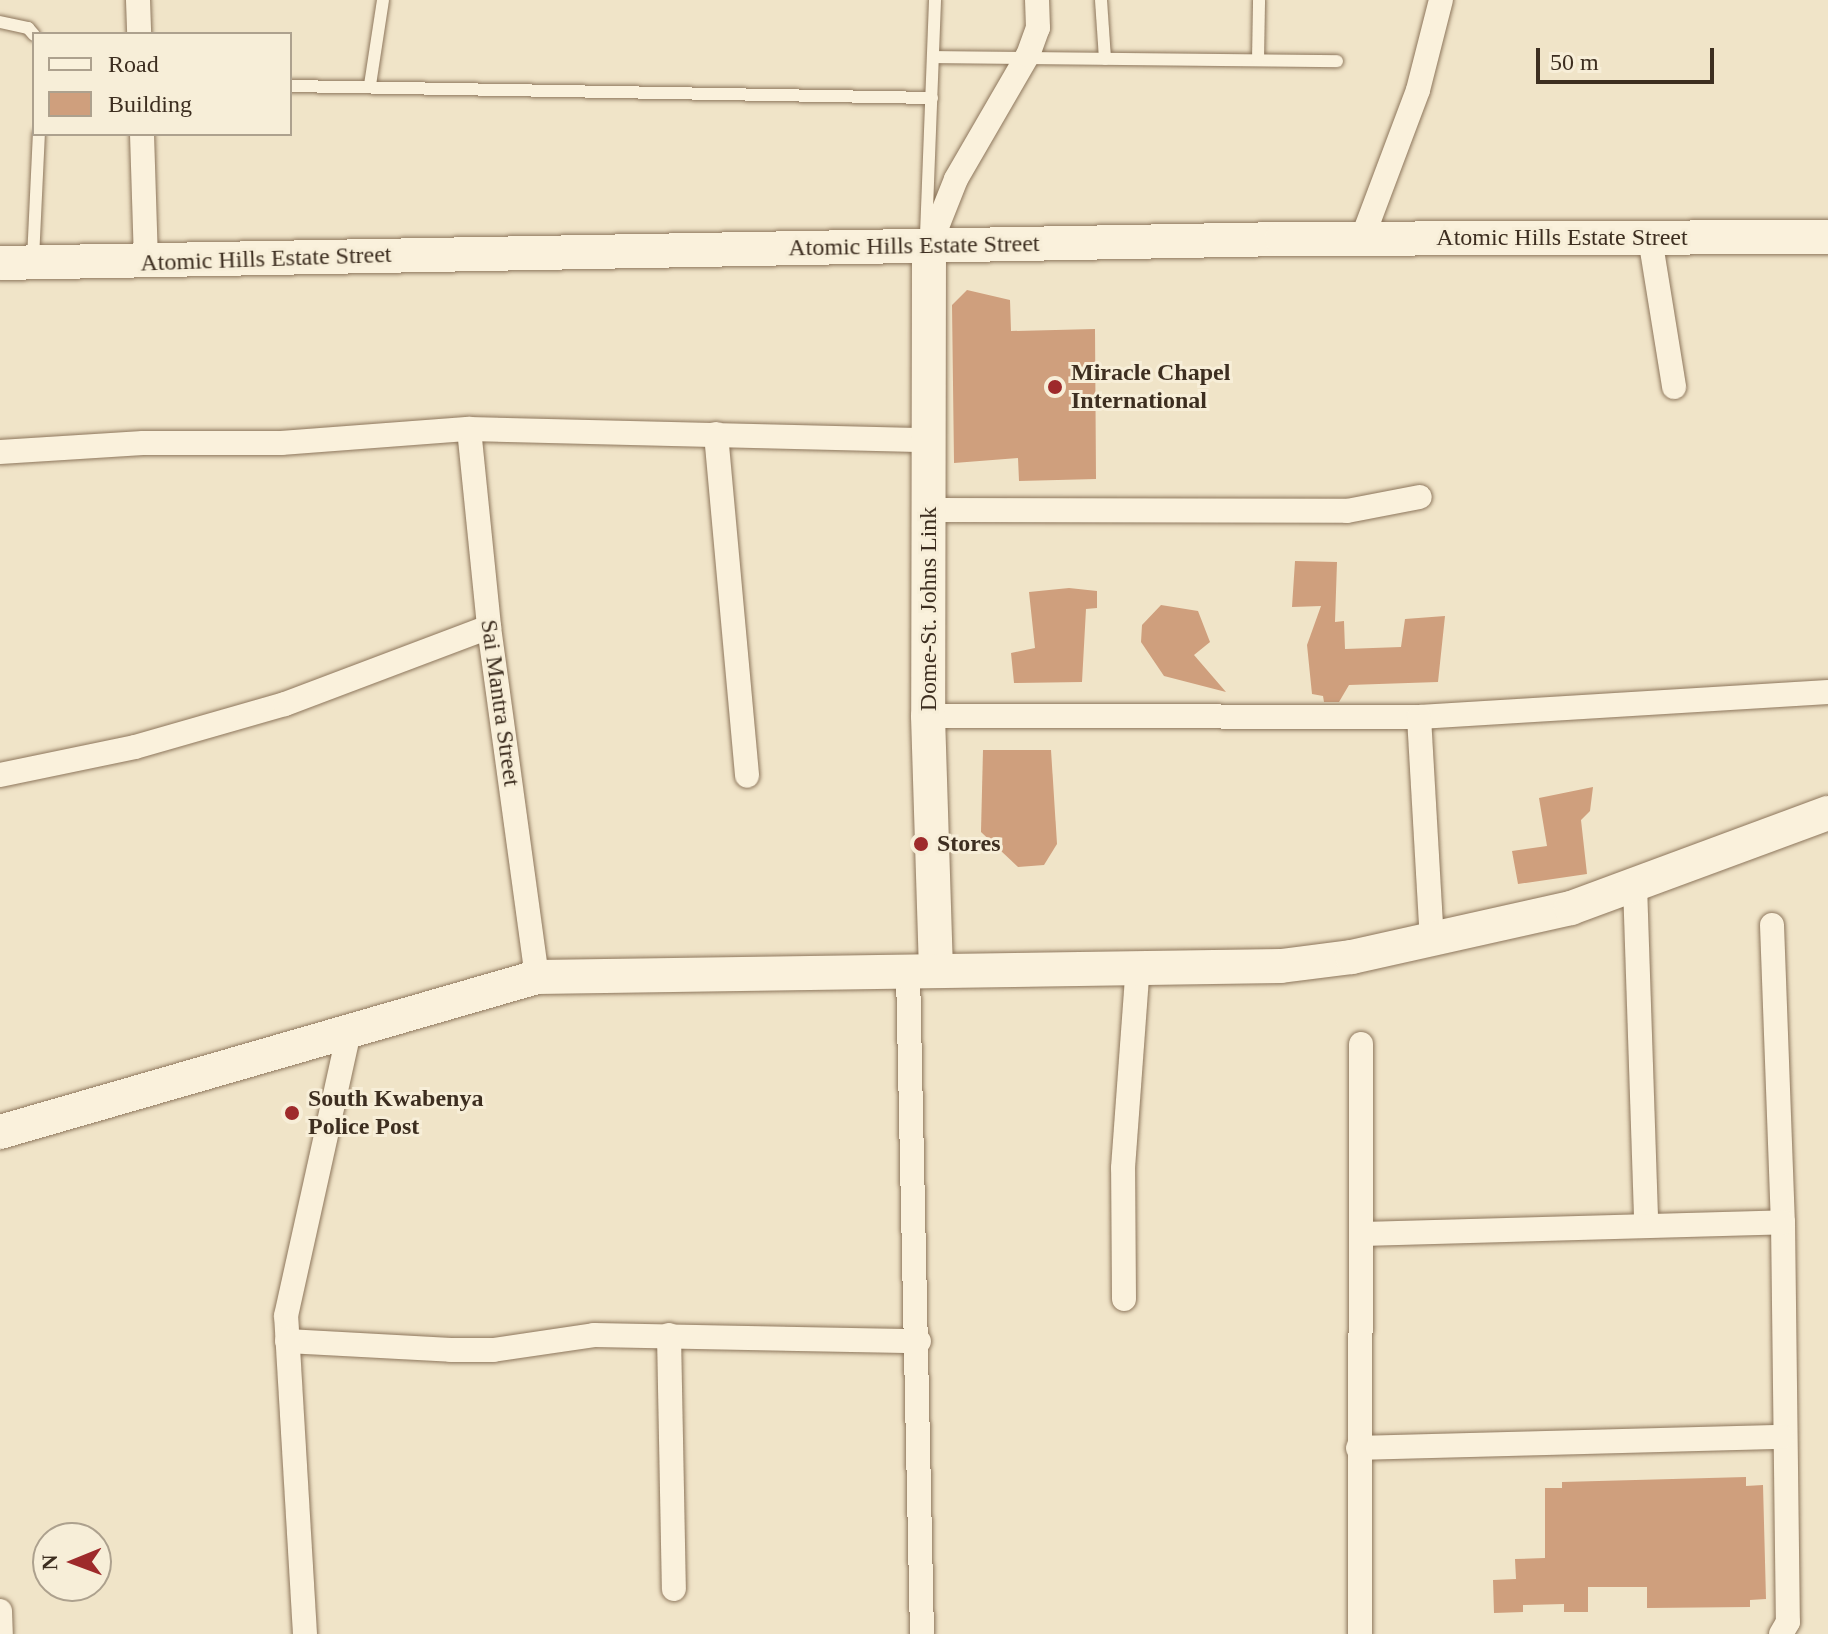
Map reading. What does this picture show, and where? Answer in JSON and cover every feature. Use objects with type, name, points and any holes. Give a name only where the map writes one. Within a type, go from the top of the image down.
[{"type":"main road","name":"Atomic Hills Estate Street","points":[[16,263],[146,263],[607,249],[1362,239],[1828,237]]},
{"type":"main road","name":"Dome-St. Johns Link","points":[[922,971],[930,510],[927,246]]},
{"type":"main road","points":[[0,1132],[537,977],[1281,966],[1432,943],[1571,908],[1828,813]]},
{"type":"street","points":[[138,0],[139,32]]},
{"type":"street","points":[[927,246],[956,179],[1028,55],[1038,28],[1037,0]]},
{"type":"street","points":[[1362,239],[1418,90],[1441,0]]},
{"type":"street","points":[[142,136],[146,263]]},
{"type":"street","points":[[1650,238],[1674,387]]},
{"type":"street","points":[[0,452],[143,443],[281,443],[469,429],[928,440]]},
{"type":"street","name":"Sai Mantra Street","points":[[469,429],[489,627],[537,977]]},
{"type":"street","points":[[716,434],[747,776]]},
{"type":"street","points":[[930,510],[1347,511],[1420,497]]},
{"type":"street","points":[[0,775],[135,747],[285,704],[489,627]]},
{"type":"street","points":[[928,716],[1419,717],[1828,692]]},
{"type":"street","points":[[1419,717],[1432,943]]},
{"type":"street","points":[[1635,885],[1646,1224]]},
{"type":"street","points":[[1772,925],[1783,1222],[1782,1437],[1788,1622],[1781,1634]]},
{"type":"street","points":[[1124,1299],[1123,1168],[1138,966]]},
{"type":"street","points":[[922,971],[919,1341],[922,1634]]},
{"type":"street","points":[[305,1634],[287,1341],[291,1283],[349,1031]]},
{"type":"street","points":[[1360,1634],[1358,1448],[1365,1234],[1361,1044]]},
{"type":"street","points":[[1365,1234],[1783,1222]]},
{"type":"street","points":[[287,1341],[493,1350],[594,1335],[919,1341]]},
{"type":"street","points":[[669,1335],[674,1589]]},
{"type":"street","points":[[1358,1448],[1782,1437]]},
{"type":"street","points":[[0,1611],[1,1634]]},
{"type":"lane","points":[[370,85],[383,0]]},
{"type":"lane","points":[[927,246],[935,0]]},
{"type":"lane","points":[[1101,0],[1105,59]]},
{"type":"lane","points":[[1258,60],[1259,0]]},
{"type":"lane","points":[[0,22],[28,28],[32,33]]},
{"type":"lane","points":[[933,57],[1028,55],[1105,59],[1337,61]]},
{"type":"lane","points":[[292,86],[370,85],[932,98]]},
{"type":"lane","points":[[16,263],[39,136]]},
{"type":"building","points":[[967,290],[1010,300],[1011,331],[1095,329],[1096,479],[1019,481],[1018,458],[954,463],[952,305]]},
{"type":"building","points":[[1295,561],[1337,562],[1335,622],[1344,621],[1345,649],[1401,647],[1405,619],[1445,616],[1438,682],[1349,685],[1339,702],[1324,702],[1323,696],[1312,694],[1307,645],[1321,606],[1292,607]]},
{"type":"building","points":[[1069,588],[1097,591],[1097,608],[1086,609],[1082,682],[1014,683],[1011,653],[1035,648],[1029,592]]},
{"type":"building","points":[[1161,605],[1198,611],[1210,642],[1194,655],[1226,692],[1164,676],[1141,642],[1142,625]]},
{"type":"building","points":[[983,750],[1051,750],[1057,844],[1044,865],[1018,867],[981,832]]},
{"type":"building","points":[[1593,787],[1590,811],[1581,820],[1587,874],[1518,884],[1512,851],[1547,846],[1539,798]]},
{"type":"building","points":[[1746,1477],[1746,1486],[1763,1485],[1766,1599],[1750,1600],[1750,1607],[1647,1608],[1647,1587],[1588,1587],[1588,1612],[1564,1612],[1564,1604],[1523,1605],[1523,1612],[1494,1613],[1493,1580],[1516,1579],[1515,1559],[1545,1558],[1545,1488],[1562,1488],[1562,1482]]},
{"type":"place","name":"Miracle Chapel International","points":[[1055,387]]},
{"type":"place","name":"Stores","points":[[921,844]]},
{"type":"place","name":"South Kwabenya Police Post","points":[[292,1113]]}]
